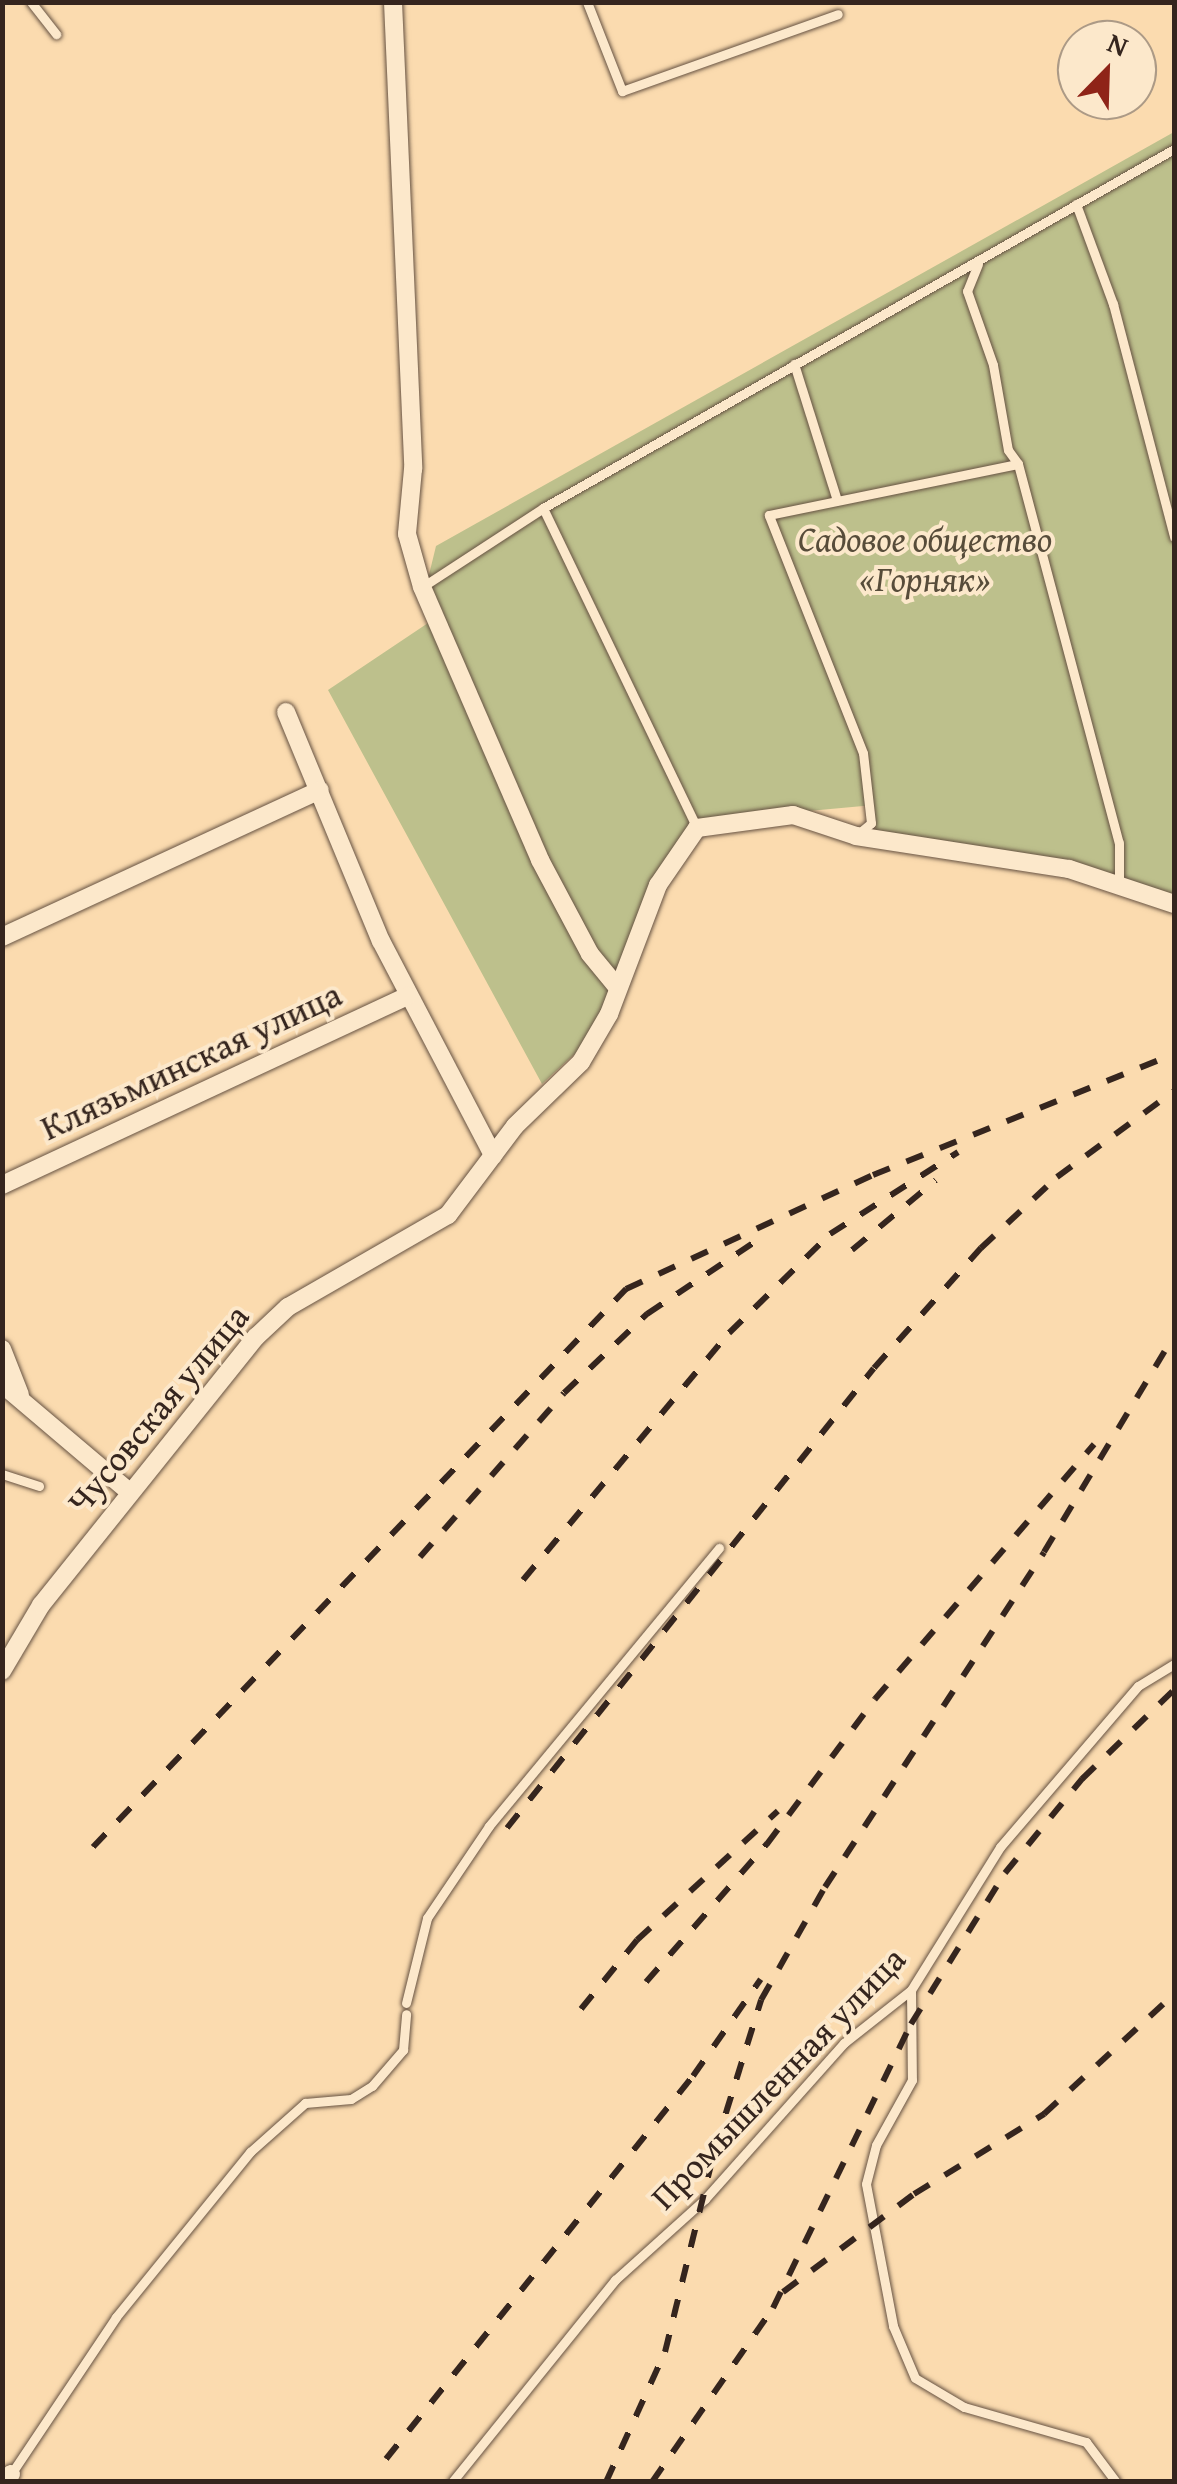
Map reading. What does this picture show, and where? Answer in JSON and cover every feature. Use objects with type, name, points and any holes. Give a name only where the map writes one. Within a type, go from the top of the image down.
[{"type":"street","points":[[393,2],[414,469],[405,510],[422,587],[540,860],[590,954],[618,988]]},
{"type":"street","points":[[286,712],[407,996],[492,1155]]},
{"type":"street","points":[[2,937],[320,790]]},
{"type":"street","points":[[697,828],[772,813],[856,836],[1069,868],[1174,904]]},
{"type":"street","name":"Чусовская улица","points":[[2,1672],[41,1606],[128,1491],[192,1422],[230,1364],[288,1307],[448,1215],[492,1155],[581,1062],[618,988],[658,885],[697,828]]},
{"type":"street","name":"Клязьминская улица","points":[[2,1185],[407,996]]},
{"type":"street","points":[[2,1349],[22,1400]]},
{"type":"street","points":[[2,1384],[128,1491]]},
{"type":"lane","points":[[30,2],[56,34]]},
{"type":"lane","points":[[587,2],[622,91],[838,14]]},
{"type":"lane","points":[[422,587],[543,508],[1174,150]]},
{"type":"lane","points":[[1076,204],[1113,304],[1174,537]]},
{"type":"lane","points":[[983,258],[967,291],[1018,464],[1119,843],[1119,886]]},
{"type":"lane","points":[[794,364],[837,500]]},
{"type":"lane","points":[[856,836],[871,823],[864,753],[769,515],[1018,464]]},
{"type":"lane","points":[[543,508],[697,828]]},
{"type":"lane","points":[[2,1474],[39,1486]]},
{"type":"lane","points":[[8,2478],[116,2317],[250,2152],[304,2103],[351,2099],[372,2086],[403,2050],[406,2008],[427,1918],[490,1826],[719,1548]]},
{"type":"lane","name":"Промышленная улица","points":[[452,2482],[615,2280],[704,2199],[844,2043],[911,1990],[1000,1847],[1138,1686],[1174,1664]]},
{"type":"lane","points":[[911,1990],[912,2080],[876,2146],[866,2184],[892,2326],[915,2378],[964,2407],[1086,2442],[1116,2482]]},
{"type":"green space","name":"Садовое общество «Горняк»","points":[[1174,132],[1174,901],[876,838],[874,805],[732,818],[697,828],[582,1047],[542,1084],[328,690],[437,617],[427,583],[436,546]]},
{"type":"railway","points":[[93,1847],[626,1289],[873,1175],[1174,1054]]},
{"type":"railway","points":[[507,1828],[874,1368],[981,1248],[1057,1177],[1174,1091]]},
{"type":"railway","points":[[523,1580],[729,1333],[830,1234],[958,1152]]},
{"type":"railway","points":[[852,1250],[936,1180]]},
{"type":"railway","points":[[420,1557],[564,1393],[647,1314],[765,1235]]},
{"type":"railway","points":[[606,2482],[665,2352],[715,2148],[761,2000],[825,1887],[1044,1552],[1174,1336]]},
{"type":"railway","points":[[646,1982],[767,1844],[875,1699],[1094,1444]]},
{"type":"railway","points":[[652,2482],[773,2308],[911,2024],[1005,1873],[1082,1779],[1174,1690]]},
{"type":"railway","points":[[581,2009],[637,1940],[778,1811]]},
{"type":"railway","points":[[386,2459],[693,2076],[761,1979]]},
{"type":"railway","points":[[783,2292],[914,2194],[1044,2114],[1174,1994]]}]
